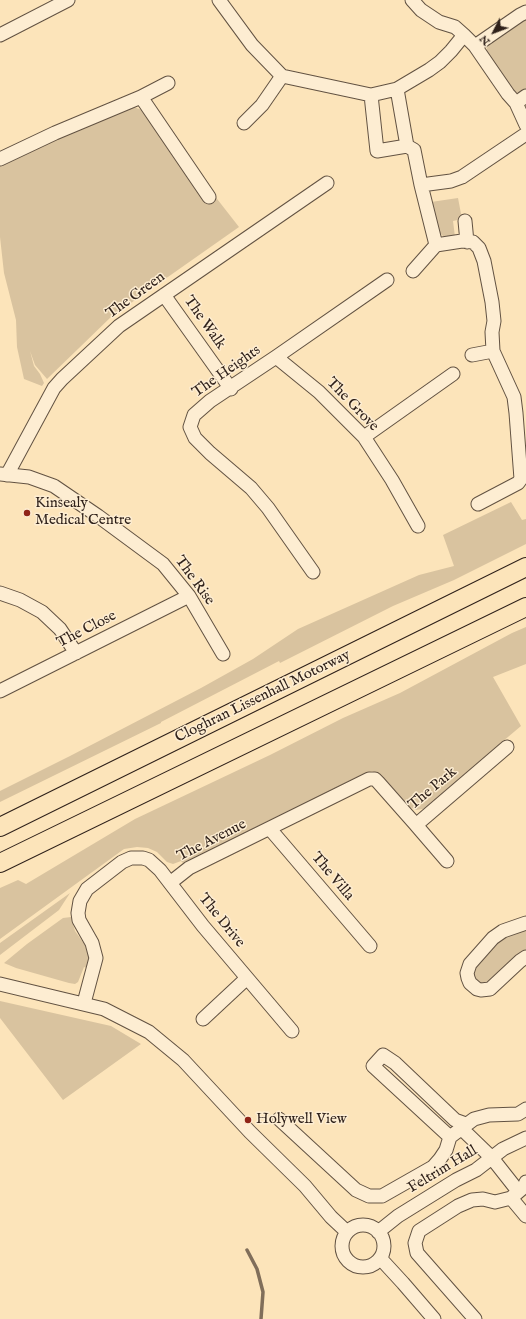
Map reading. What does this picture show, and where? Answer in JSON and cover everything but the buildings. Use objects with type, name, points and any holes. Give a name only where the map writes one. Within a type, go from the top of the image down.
[{"type":"highway","name":"Cloghran Lissenhall Motorway","points":[[0,827],[526,567]]},
{"type":"highway","points":[[0,863],[526,607]]},
{"type":"street","points":[[0,35],[68,0]]},
{"type":"street","points":[[218,0],[252,45],[282,76],[371,95],[397,89],[440,62],[464,35]]},
{"type":"street","points":[[412,0],[421,10],[439,22],[455,27],[475,46],[508,94],[521,100],[526,124]]},
{"type":"street","points":[[475,46],[526,12]]},
{"type":"street","points":[[244,123],[262,105],[282,76]]},
{"type":"street","points":[[0,159],[55,133],[141,98],[168,84]]},
{"type":"street","points":[[397,89],[407,146]]},
{"type":"street","points":[[371,95],[377,151],[407,146],[414,150],[436,245]]},
{"type":"street","points":[[141,98],[209,197]]},
{"type":"street","points":[[422,185],[451,181],[462,177],[526,134]]},
{"type":"street","name":"The Green","points":[[3,475],[54,388],[119,326],[327,183]]},
{"type":"street","points":[[465,221],[467,242]]},
{"type":"street","points":[[413,272],[436,245],[472,242],[479,248],[484,261],[494,321],[492,332],[493,351],[521,412],[520,479],[518,483],[478,504]]},
{"type":"street","name":"The Heights","points":[[312,572],[268,508],[251,488],[210,454],[195,438],[190,427],[194,415],[210,402],[231,389],[387,280]]},
{"type":"street","name":"The Walk","points":[[164,295],[231,389]]},
{"type":"street","points":[[472,355],[493,351]]},
{"type":"street","name":"The Grove","points":[[276,357],[319,392],[364,437],[392,480],[418,526]]},
{"type":"street","points":[[364,437],[453,374]]},
{"type":"street","name":"The Rise","points":[[3,475],[29,477],[54,486],[98,516],[163,564],[189,596],[223,654]]},
{"type":"street","points":[[0,593],[20,600],[42,612],[60,629],[76,654]]},
{"type":"street","name":"The Close","points":[[0,691],[189,596]]},
{"type":"street","name":"The Park","points":[[446,861],[416,825],[507,747]]},
{"type":"street","name":"The Avenue","points":[[84,1003],[96,958],[92,943],[79,920],[78,907],[83,894],[87,889],[122,862],[131,858],[143,858],[155,864],[170,883],[189,868],[366,780],[372,779],[381,785],[416,825]]},
{"type":"street","name":"The Villa","points":[[270,829],[370,946]]},
{"type":"street","name":"The Drive","points":[[170,883],[203,926],[292,1031]]},
{"type":"street","points":[[526,923],[503,932],[493,938],[470,964],[467,973],[470,983],[477,989],[490,989],[526,957]]},
{"type":"street","points":[[203,1019],[247,978]]},
{"type":"street","points":[[0,984],[104,1008],[149,1032],[177,1056],[305,1186],[331,1217],[347,1232]]},
{"type":"street","points":[[450,1137],[373,1066],[383,1055],[395,1063],[455,1120],[464,1126],[521,1190],[526,1216]]},
{"type":"street","points":[[279,1118],[356,1190],[369,1196],[382,1196],[433,1167],[446,1150],[450,1137],[474,1119],[489,1115],[518,1114],[526,1109]]},
{"type":"street","name":"Feltrim Hall","points":[[378,1232],[398,1216],[456,1180],[476,1170],[503,1149],[526,1138]]},
{"type":"street","points":[[475,1319],[417,1253],[415,1243],[419,1231],[458,1206],[472,1200],[483,1199],[495,1202],[521,1190]]},
{"type":"street","points":[[363,1225],[369,1226],[378,1232],[384,1245],[380,1258],[376,1262],[365,1266],[353,1264],[345,1256],[342,1243],[347,1232],[352,1228],[363,1225]]},
{"type":"street","points":[[380,1258],[403,1282],[434,1319]]},
{"type":"shaded area","points":[[526,19],[526,89],[520,93],[515,92],[486,52],[488,44]]},
{"type":"shaded area","points":[[131,106],[142,110],[203,200],[214,195],[239,227],[111,317],[47,379],[35,365],[30,351],[34,366],[44,383],[42,386],[24,379],[17,347],[16,320],[4,273],[0,237],[0,163]]},
{"type":"shaded area","points":[[458,198],[462,219],[453,221],[455,237],[445,238],[437,230],[431,202]]},
{"type":"shaded area","points":[[511,502],[522,520],[526,519],[526,544],[454,580],[393,606],[280,663],[279,661],[161,723],[0,802],[0,791],[201,688],[253,659],[298,629],[419,575],[454,566],[443,535]]},
{"type":"shaded area","points":[[526,627],[526,664],[493,677],[521,726],[429,808],[416,810],[408,806],[381,776],[372,771],[361,775],[183,863],[181,861],[173,864],[167,862],[157,852],[148,848],[137,847],[124,849],[0,939],[0,888],[18,880],[26,884],[135,819],[270,755],[343,718],[400,693]]},
{"type":"shaded area","points":[[70,893],[59,910],[0,955],[0,943]]},
{"type":"shaded area","points":[[71,917],[75,931],[85,945],[89,958],[87,968],[84,967],[78,982],[75,984],[69,983],[16,968],[4,963],[63,918]]},
{"type":"shaded area","points":[[526,928],[526,951],[489,985],[477,983],[472,974],[474,969],[493,945],[508,933]]},
{"type":"shaded area","points":[[0,1001],[111,1026],[141,1044],[63,1100],[0,1018]]},
{"type":"waterway","points":[[247,1250],[257,1269],[263,1292],[261,1319]]},
{"type":"place","name":"Kinsealy Medical Centre","points":[[27,513]]},
{"type":"place","name":"Holywell View","points":[[248,1120]]}]
